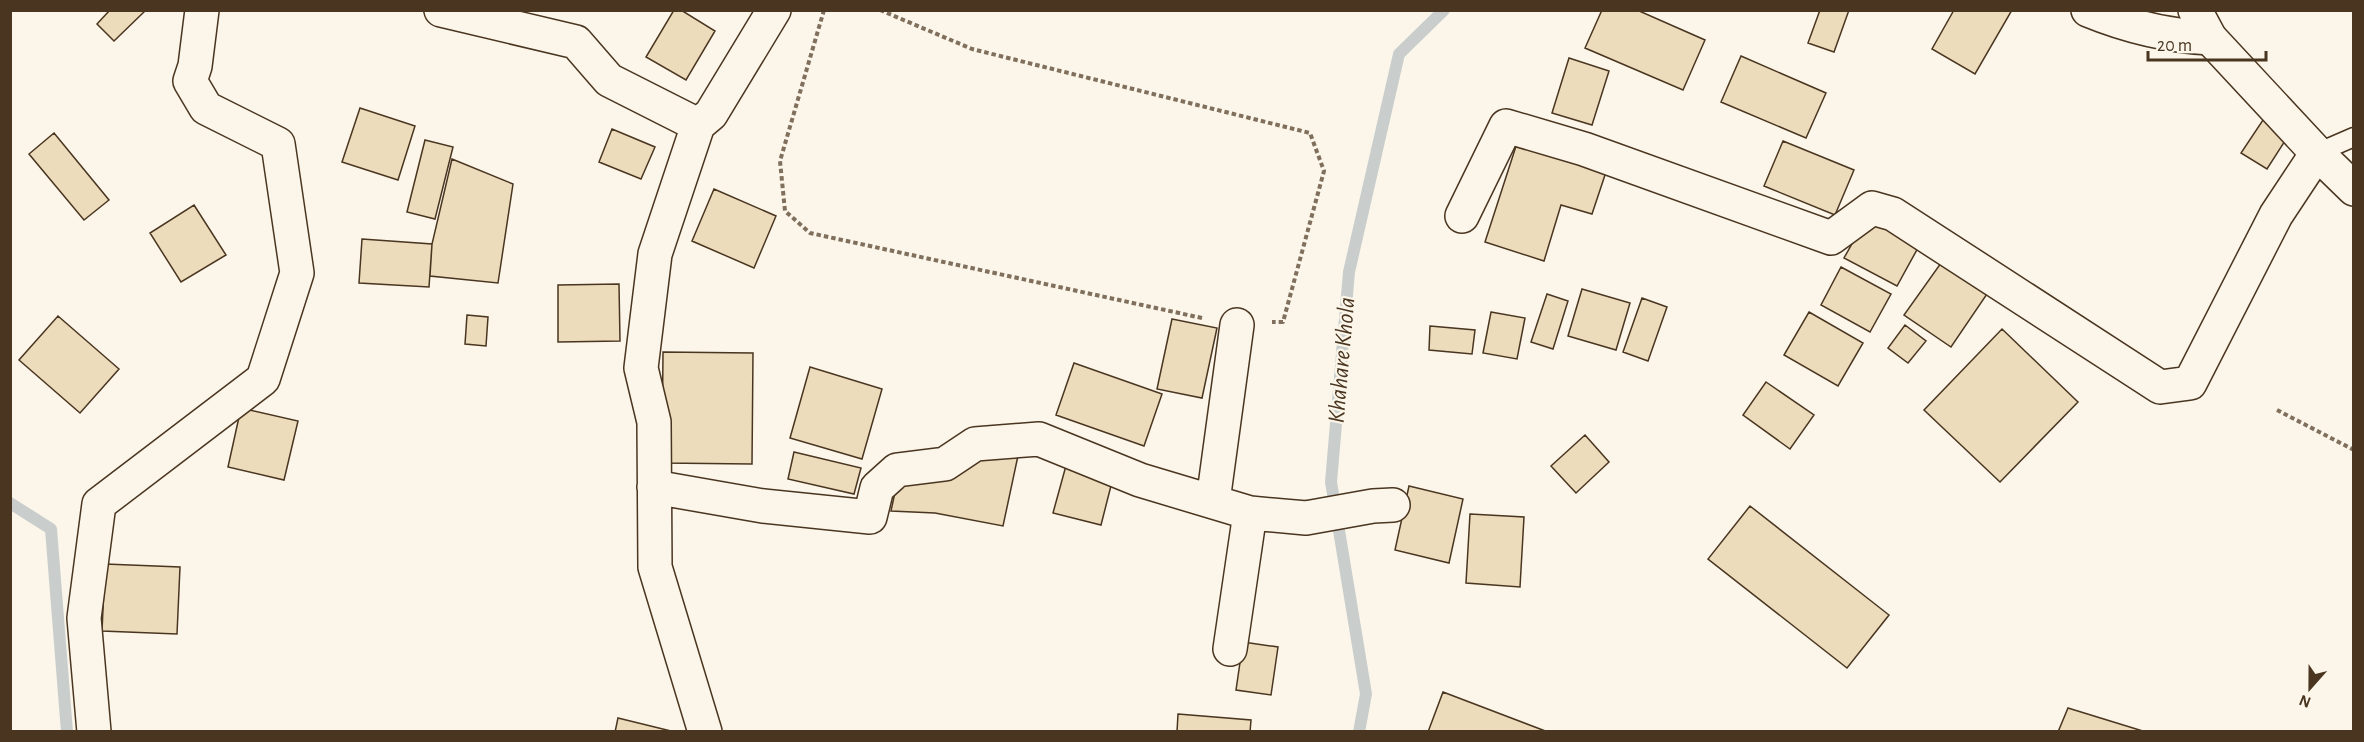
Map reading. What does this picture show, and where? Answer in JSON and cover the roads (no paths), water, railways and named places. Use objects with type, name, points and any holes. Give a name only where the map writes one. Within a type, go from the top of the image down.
[{"type":"street","points":[[93,732],[84,618],[99,504],[262,379],[297,273],[278,144],[206,108],[190,81],[195,66],[202,10]]},
{"type":"street","points":[[441,10],[576,42],[609,80],[698,125]]},
{"type":"street","points":[[705,732],[655,567],[654,422],[641,368],[655,254],[698,125],[711,114],[774,10]]},
{"type":"street","points":[[2088,10],[2115,21],[2180,37],[2203,24],[2317,153],[2354,189]]},
{"type":"street","points":[[1462,216],[1506,126],[1584,149],[1831,238],[1872,208],[1893,214],[2160,387],[2190,383],[2276,215],[2317,153]]},
{"type":"street","points":[[1213,501],[1237,326]]},
{"type":"street","points":[[654,487],[762,506],[870,517],[877,488],[897,470],[945,464],[975,444],[1039,439],[1140,480],[1250,513],[1306,518],[1383,505]]},
{"type":"street","points":[[1230,649],[1250,513]]},
{"type":"lane","points":[[2317,153],[2354,137]]},
{"type":"waterway","name":"Khahare Khola","points":[[1359,732],[1366,694],[1331,482],[1349,272],[1399,54],[1444,10]]},
{"type":"waterway","points":[[10,503],[51,529],[67,732]]}]
